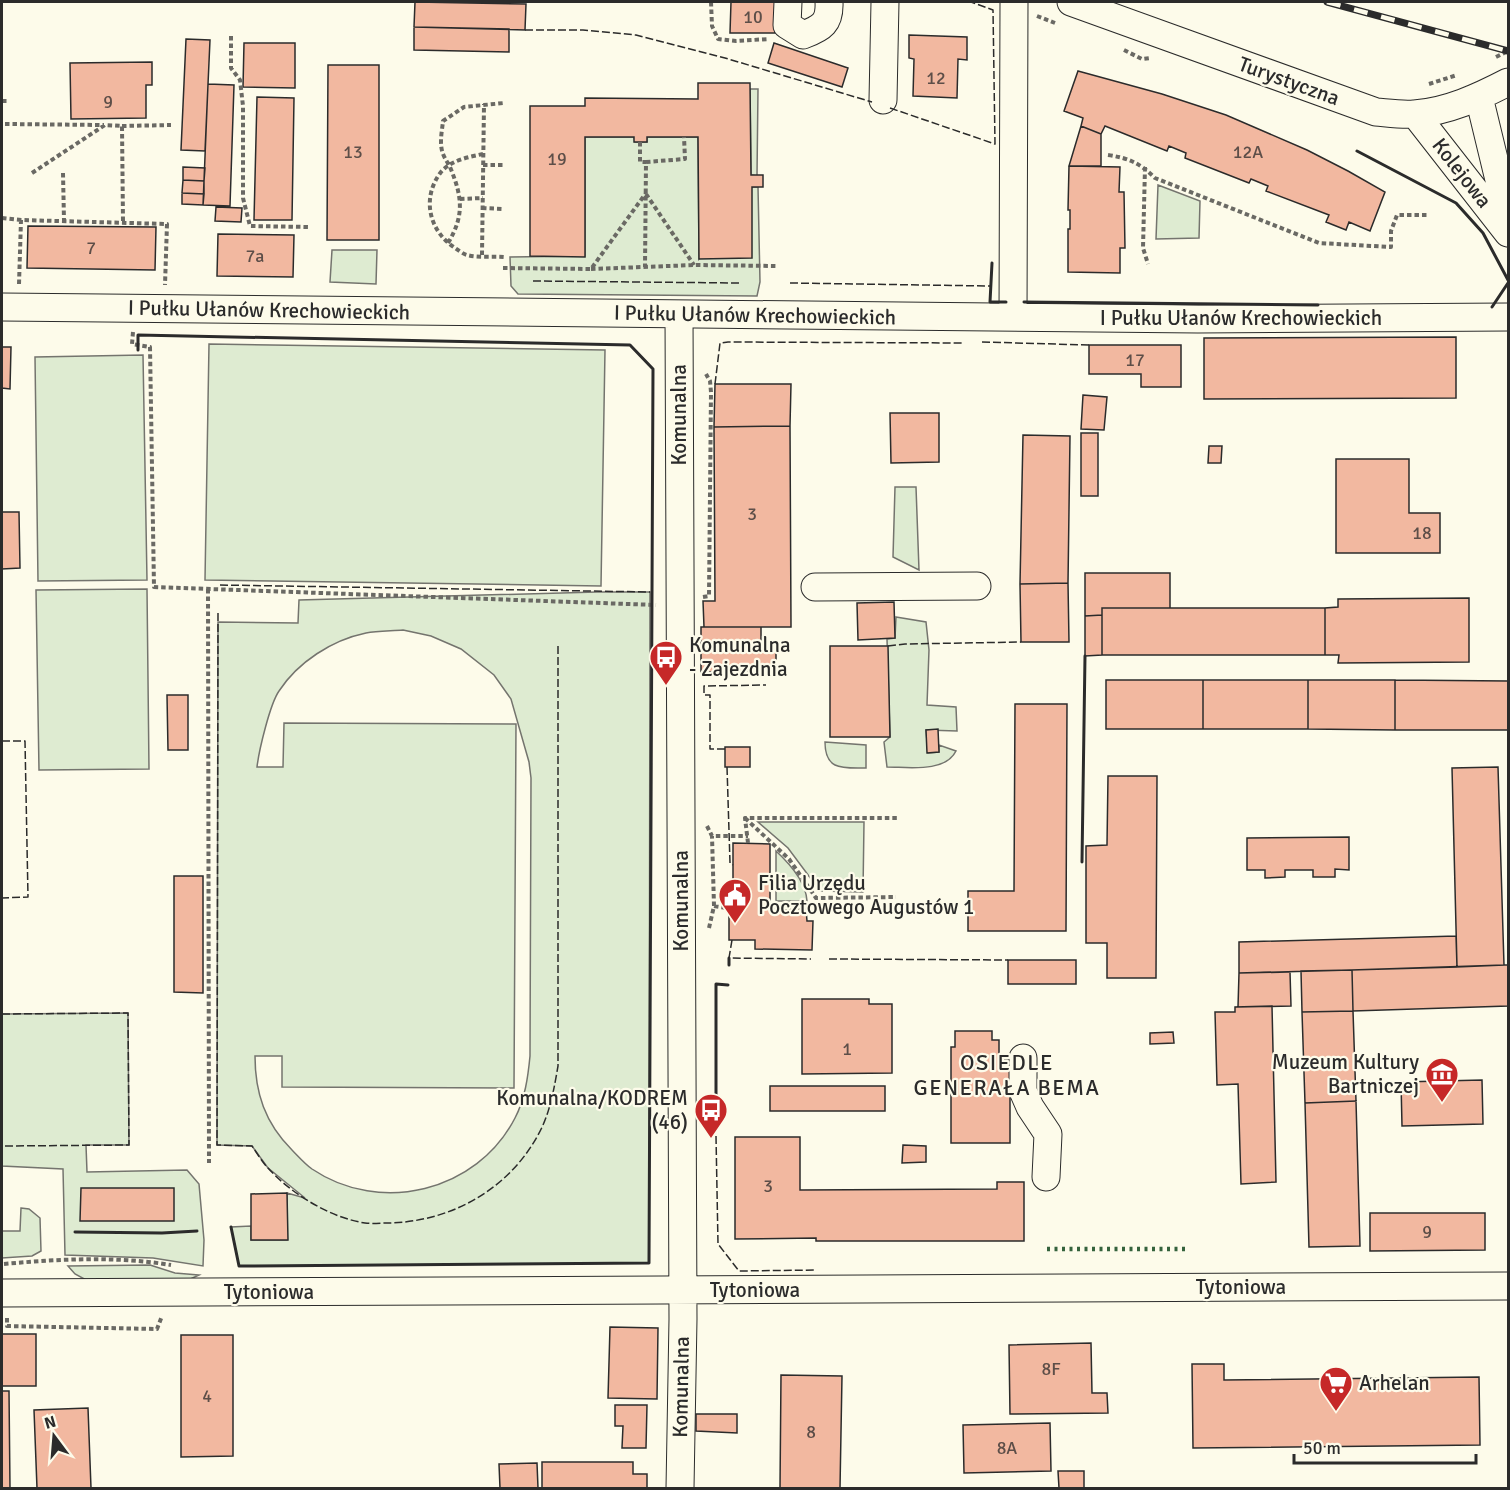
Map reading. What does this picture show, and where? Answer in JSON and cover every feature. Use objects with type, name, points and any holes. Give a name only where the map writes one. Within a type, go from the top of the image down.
[{"type":"street","points":[[787,13],[803,34],[819,29],[830,15],[829,2]]},
{"type":"street","points":[[883,100],[885,2]]},
{"type":"street","points":[[1013,317],[1014,2]]},
{"type":"street","name":"Turystyczna","points":[[1071,2],[1376,112],[1415,114],[1448,108],[1479,97],[1509,82]]},
{"type":"street","name":"Kolejowa","points":[[1479,97],[1509,217]]},
{"type":"street","name":"Kolejowa","points":[[1415,114],[1509,233]]},
{"type":"street","name":"I Pułku Ułanów Krechowieckich","points":[[2,307],[1198,319],[1509,317]]},
{"type":"street","name":"Komunalna","points":[[679,314],[682,1290],[680,1488]]},
{"type":"street","points":[[815,587],[977,586]]},
{"type":"street","points":[[1023,1058],[1023,1091],[1030,1107],[1048,1134],[1046,1178]]},
{"type":"street","name":"Tytoniowa","points":[[2,1293],[1509,1286]]},
{"type":"path","points":[[711,2],[712,26],[718,39],[736,41],[783,36],[787,13]]},
{"type":"path","points":[[231,36],[231,68],[240,80],[243,106],[243,198],[250,226],[310,227]]},
{"type":"path","points":[[1422,86],[1462,73]]},
{"type":"path","points":[[2,101],[7,101]]},
{"type":"path","points":[[482,255],[484,104]]},
{"type":"path","points":[[448,243],[457,229],[461,209],[460,198],[443,154],[441,141],[443,121],[464,107],[504,104]]},
{"type":"path","points":[[5,124],[171,125]]},
{"type":"path","points":[[32,173],[105,125]]},
{"type":"path","points":[[122,126],[123,222]]},
{"type":"path","points":[[640,142],[640,162],[685,159],[684,137]]},
{"type":"path","points":[[483,154],[462,158],[442,171],[429,203],[431,217],[444,241],[466,255],[504,257]]},
{"type":"path","points":[[1108,155],[1130,159],[1145,167],[1155,178],[1319,243],[1391,247],[1391,231],[1397,215],[1428,215]]},
{"type":"path","points":[[645,267],[646,162]]},
{"type":"path","points":[[483,165],[504,165]]},
{"type":"path","points":[[1145,167],[1143,248],[1148,264]]},
{"type":"path","points":[[63,172],[64,221]]},
{"type":"path","points":[[646,193],[695,265]]},
{"type":"path","points":[[591,269],[646,193]]},
{"type":"path","points":[[460,198],[483,198]]},
{"type":"path","points":[[482,208],[504,209]]},
{"type":"path","points":[[2,218],[167,224],[165,286]]},
{"type":"path","points":[[19,285],[21,220]]},
{"type":"path","points":[[503,268],[776,266]]},
{"type":"path","points":[[139,330],[133,330],[132,344],[150,347],[154,586],[650,605]]},
{"type":"path","points":[[695,598],[710,596],[711,392],[710,381],[705,372]]},
{"type":"path","points":[[208,589],[209,1163]]},
{"type":"path","points":[[745,818],[898,818]]},
{"type":"path","points":[[745,818],[748,843]]},
{"type":"path","points":[[745,818],[789,859],[816,898],[896,897]]},
{"type":"path","points":[[714,906],[733,909]]},
{"type":"path","points":[[4,1264],[52,1260],[142,1260],[175,1266]]},
{"type":"green space","points":[[750,89],[758,89],[757,176],[751,175]]},
{"type":"green space","points":[[585,137],[634,137],[635,142],[647,142],[647,137],[698,137],[699,259],[752,187],[758,187],[760,282],[757,296],[518,294],[511,286],[510,257],[585,256]]},
{"type":"green space","points":[[1158,185],[1200,201],[1199,238],[1156,239]]},
{"type":"green space","points":[[332,250],[377,250],[376,284],[330,282]]},
{"type":"green space","points":[[209,344],[605,350],[601,586],[205,580]]},
{"type":"green space","points":[[143,355],[147,580],[38,581],[35,357]]},
{"type":"green space","points":[[895,487],[916,487],[919,570],[893,557]]},
{"type":"green space","points":[[147,589],[149,769],[39,770],[36,590]]},
{"type":"green space","points":[[650,592],[649,1263],[239,1266],[231,1227],[251,1226],[251,1240],[287,1240],[287,1193],[305,1198],[268,1168],[252,1146],[217,1145],[218,622],[298,623],[299,600]],"holes":[[[403,630],[431,636],[461,649],[494,675],[511,699],[529,762],[531,778],[530,1056],[524,1096],[515,1118],[498,1143],[477,1164],[452,1179],[425,1188],[396,1193],[367,1191],[339,1183],[312,1169],[283,1140],[263,1107],[255,1070],[255,1056],[282,1056],[282,1087],[514,1088],[516,724],[284,723],[283,767],[257,767],[265,727],[276,697],[287,680],[306,662],[341,641],[366,633]]]},
{"type":"green space","points":[[896,617],[926,622],[929,650],[927,705],[956,707],[957,731],[926,730],[928,753],[939,752],[939,745],[956,751],[944,763],[935,766],[887,767],[884,742],[890,737],[887,639],[895,638]]},
{"type":"green space","points":[[825,742],[866,745],[866,768],[843,767],[832,763],[828,758]]},
{"type":"green space","points":[[758,822],[864,822],[863,892],[820,891],[788,848]]},
{"type":"green space","points":[[776,851],[800,880],[807,901],[776,901]]},
{"type":"green space","points":[[128,1013],[129,1145],[86,1145],[87,1172],[187,1170],[199,1184],[204,1240],[203,1266],[153,1258],[65,1255],[63,1169],[2,1166],[2,1014]]},
{"type":"green space","points":[[21,1208],[29,1209],[40,1218],[41,1251],[32,1256],[2,1258],[2,1231],[20,1231]]},
{"type":"green space","points":[[150,1265],[175,1273],[199,1275],[184,1282],[88,1281],[75,1274],[68,1266]]},
{"type":"building","points":[[415,2],[526,4],[525,30],[414,27]]},
{"type":"building","points":[[731,2],[775,2],[775,33],[730,33]]},
{"type":"building","points":[[414,27],[509,29],[509,52],[414,50]]},
{"type":"building","points":[[909,35],[967,37],[967,60],[958,59],[957,98],[913,96],[914,59],[909,58]]},
{"type":"building","points":[[186,39],[210,40],[205,151],[181,150]]},
{"type":"building","points":[[244,43],[295,43],[295,88],[243,87]]},
{"type":"building","points":[[774,43],[848,68],[842,87],[768,63]]},
{"type":"building","points":[[152,62],[152,85],[146,85],[146,118],[71,119],[70,63]]},
{"type":"building","points":[[328,65],[379,65],[379,240],[327,240]]},
{"type":"building","points":[[1078,71],[1162,94],[1226,115],[1307,150],[1348,171],[1385,192],[1370,231],[1349,222],[1346,230],[1326,222],[1329,215],[1266,191],[1268,186],[1251,179],[1249,183],[1185,158],[1186,153],[1169,146],[1167,151],[1105,126],[1101,134],[1081,126],[1083,118],[1064,111]]},
{"type":"building","points":[[698,83],[750,83],[751,175],[763,175],[763,187],[752,187],[752,258],[699,259],[698,137],[647,137],[647,142],[634,142],[634,137],[585,137],[585,257],[530,256],[530,106],[585,106],[585,98],[698,99]]},
{"type":"building","points":[[208,84],[234,85],[230,206],[203,205]]},
{"type":"building","points":[[257,97],[294,98],[292,220],[254,220]]},
{"type":"building","points":[[1081,126],[1101,134],[1101,166],[1069,166]]},
{"type":"building","points":[[1069,166],[1120,167],[1119,192],[1124,192],[1125,248],[1120,248],[1120,273],[1068,272]]},
{"type":"building","points":[[183,167],[205,168],[204,181],[183,180]]},
{"type":"building","points":[[183,180],[204,181],[204,194],[182,193]]},
{"type":"building","points":[[182,193],[204,194],[203,205],[182,204]]},
{"type":"building","points":[[216,207],[242,208],[241,222],[215,221]]},
{"type":"building","points":[[28,226],[156,227],[155,270],[27,268]]},
{"type":"building","points":[[218,234],[294,235],[293,277],[217,276]]},
{"type":"building","points":[[1456,337],[1456,398],[1204,399],[1204,338]]},
{"type":"building","points":[[1089,345],[1181,345],[1181,387],[1141,387],[1141,374],[1089,374]]},
{"type":"building","points":[[2,347],[11,347],[10,389],[2,388]]},
{"type":"building","points":[[715,384],[791,384],[790,426],[714,427]]},
{"type":"building","points":[[1083,395],[1107,397],[1104,430],[1081,429]]},
{"type":"building","points":[[890,413],[939,413],[939,462],[891,463]]},
{"type":"building","points":[[790,426],[791,627],[704,627],[703,601],[715,601],[714,427]]},
{"type":"building","points":[[1081,433],[1098,433],[1098,496],[1081,496]]},
{"type":"building","points":[[1023,435],[1070,436],[1068,583],[1020,584]]},
{"type":"building","points":[[1209,446],[1222,446],[1221,463],[1208,463]]},
{"type":"building","points":[[1336,459],[1409,459],[1409,513],[1440,513],[1440,553],[1336,553]]},
{"type":"building","points":[[2,512],[19,512],[20,568],[2,569]]},
{"type":"building","points":[[1085,573],[1170,573],[1170,608],[1102,608],[1102,615],[1085,616]]},
{"type":"building","points":[[1068,583],[1069,642],[1021,642],[1020,584]]},
{"type":"building","points":[[1469,598],[1469,662],[1338,663],[1339,655],[1325,655],[1325,608],[1338,607],[1338,599]]},
{"type":"building","points":[[894,602],[895,638],[858,640],[857,603]]},
{"type":"building","points":[[1102,608],[1325,608],[1325,655],[1102,655]]},
{"type":"building","points":[[1102,615],[1102,655],[1085,656],[1085,616]]},
{"type":"building","points":[[701,627],[761,627],[761,651],[776,651],[776,671],[701,672]]},
{"type":"building","points":[[830,646],[888,646],[890,737],[830,737]]},
{"type":"building","points":[[1106,680],[1203,680],[1203,729],[1106,729]]},
{"type":"building","points":[[1203,680],[1308,680],[1308,729],[1203,729]]},
{"type":"building","points":[[1308,680],[1395,680],[1395,730],[1308,729]]},
{"type":"building","points":[[1395,680],[1508,681],[1508,730],[1395,730]]},
{"type":"building","points":[[167,695],[188,695],[188,750],[168,750]]},
{"type":"building","points":[[1015,704],[1067,704],[1066,931],[968,931],[968,891],[1014,891]]},
{"type":"building","points":[[938,729],[939,752],[927,753],[926,730]]},
{"type":"building","points":[[725,747],[750,747],[750,767],[725,767]]},
{"type":"building","points":[[1498,767],[1504,965],[1457,967],[1452,768]]},
{"type":"building","points":[[1108,776],[1157,776],[1156,978],[1107,978],[1107,943],[1086,943],[1086,846],[1107,845]]},
{"type":"building","points":[[1349,837],[1349,870],[1335,869],[1335,877],[1313,877],[1313,870],[1285,870],[1285,877],[1265,878],[1265,870],[1247,870],[1247,838]]},
{"type":"building","points":[[733,843],[770,844],[770,909],[806,909],[807,921],[813,921],[812,950],[755,949],[755,940],[729,940],[729,915],[733,915]]},
{"type":"building","points":[[174,876],[203,876],[203,993],[174,992]]},
{"type":"building","points":[[1456,936],[1457,967],[1239,973],[1239,942]]},
{"type":"building","points":[[1008,960],[1076,960],[1076,984],[1008,984]]},
{"type":"building","points":[[1508,965],[1508,1006],[1353,1011],[1352,970]]},
{"type":"building","points":[[1352,970],[1353,1011],[1302,1012],[1301,971]]},
{"type":"building","points":[[1290,972],[1291,1006],[1238,1007],[1239,973]]},
{"type":"building","points":[[802,999],[869,999],[869,1004],[892,1004],[892,1073],[802,1074]]},
{"type":"building","points":[[1272,1006],[1276,1182],[1241,1184],[1238,1084],[1217,1085],[1215,1012],[1235,1012],[1235,1007]]},
{"type":"building","points":[[1353,1011],[1356,1101],[1305,1103],[1302,1012]]},
{"type":"building","points":[[955,1031],[992,1031],[992,1040],[999,1040],[999,1060],[1010,1060],[1010,1143],[951,1143],[951,1047],[955,1047]]},
{"type":"building","points":[[1173,1032],[1174,1043],[1150,1044],[1150,1033]]},
{"type":"building","name":"Muzeum Kultury Bartniczej","points":[[1482,1080],[1483,1124],[1402,1126],[1401,1082]]},
{"type":"building","points":[[770,1086],[885,1086],[885,1111],[770,1111]]},
{"type":"building","points":[[1356,1101],[1360,1246],[1309,1247],[1305,1103]]},
{"type":"building","points":[[735,1137],[800,1137],[800,1190],[997,1189],[997,1182],[1024,1182],[1024,1241],[735,1239]]},
{"type":"building","points":[[903,1145],[926,1146],[926,1162],[902,1163]]},
{"type":"building","points":[[81,1188],[174,1188],[174,1221],[80,1221]]},
{"type":"building","points":[[287,1193],[288,1240],[251,1240],[251,1194]]},
{"type":"building","points":[[1370,1213],[1485,1213],[1485,1250],[1370,1251]]},
{"type":"building","points":[[610,1327],[658,1328],[657,1399],[608,1398]]},
{"type":"building","points":[[2,1334],[36,1334],[36,1386],[2,1386]]},
{"type":"building","points":[[181,1335],[233,1335],[233,1456],[181,1457]]},
{"type":"building","points":[[1091,1343],[1092,1393],[1107,1393],[1108,1413],[1010,1414],[1009,1345]]},
{"type":"building","name":"Arhelan","points":[[1192,1364],[1224,1364],[1224,1380],[1479,1377],[1480,1445],[1193,1448]]},
{"type":"building","points":[[781,1375],[842,1376],[840,1488],[780,1488]]},
{"type":"building","points":[[2,1391],[9,1391],[10,1488],[2,1488]]},
{"type":"building","points":[[615,1405],[647,1405],[646,1448],[622,1448],[623,1426],[615,1426]]},
{"type":"building","points":[[88,1408],[91,1488],[37,1488],[34,1410]]},
{"type":"building","points":[[696,1414],[737,1414],[737,1433],[696,1431]]},
{"type":"building","points":[[1050,1423],[1051,1471],[964,1473],[963,1425]]},
{"type":"building","points":[[542,1462],[633,1462],[633,1474],[647,1474],[647,1488],[542,1488]]},
{"type":"building","points":[[537,1463],[538,1488],[500,1488],[499,1464]]},
{"type":"building","points":[[1058,1471],[1084,1471],[1084,1488],[1059,1488]]},
{"type":"railway","points":[[1327,2],[1508,51]]},
{"type":"hedge","points":[[1047,1249],[1187,1249]]},
{"type":"fence","points":[[890,108],[995,144],[993,10],[971,2]]},
{"type":"fence","points":[[525,30],[583,30],[636,35],[725,58],[872,102]]},
{"type":"fence","points":[[533,281],[740,283]]},
{"type":"fence","points":[[790,283],[991,286]]},
{"type":"fence","points":[[982,342],[1089,345]]},
{"type":"fence","points":[[715,384],[720,343],[963,343]]},
{"type":"fence","points":[[220,585],[650,592]]},
{"type":"fence","points":[[218,613],[217,1145],[252,1146],[277,1178],[300,1196],[339,1216],[368,1223],[411,1221],[433,1217],[475,1199],[494,1187],[511,1172],[538,1135],[549,1110],[558,1066],[558,643]]},
{"type":"fence","points":[[888,646],[1021,642]]},
{"type":"fence","points":[[725,749],[710,749],[710,695],[704,695],[704,686],[766,685]]},
{"type":"fence","points":[[2,741],[25,741],[28,897],[2,898]]},
{"type":"fence","points":[[727,767],[730,863],[733,865]]},
{"type":"fence","points":[[732,940],[729,958],[811,959]]},
{"type":"fence","points":[[829,959],[1008,960]]},
{"type":"fence","points":[[2,1014],[128,1013],[129,1145],[2,1146]]},
{"type":"fence","points":[[716,1136],[718,1244],[739,1271],[816,1270]]},
{"type":"wall","points":[[1357,151],[1456,203],[1483,233],[1508,280]]},
{"type":"wall","points":[[992,263],[990,302],[1006,302]]},
{"type":"wall","points":[[1492,307],[1508,283]]},
{"type":"wall","points":[[1024,302],[1318,305]]},
{"type":"wall","points":[[138,350],[138,335],[630,345],[653,369],[649,1263],[239,1266],[231,1227]]},
{"type":"wall","points":[[1082,862],[1085,656]]},
{"type":"wall","points":[[729,958],[729,965]]},
{"type":"wall","points":[[716,1111],[716,984],[728,985]]},
{"type":"wall","points":[[75,1232],[197,1231]]},
{"type":"place","name":"Komunalna - Zajezdnia","points":[[666,686]]},
{"type":"place","name":"Filia Urzędu Pocztowego Augustów 1","points":[[735,924]]},
{"type":"place","name":"Muzeum Kultury Bartniczej","points":[[1442,1103]]},
{"type":"place","name":"Komunalna/KODREM (46)","points":[[711,1139]]},
{"type":"place","name":"Arhelan","points":[[1336,1412]]},
{"type":"district","name":"OSIEDLE GENERAŁA BEMA","points":[[1007,1074]]}]
